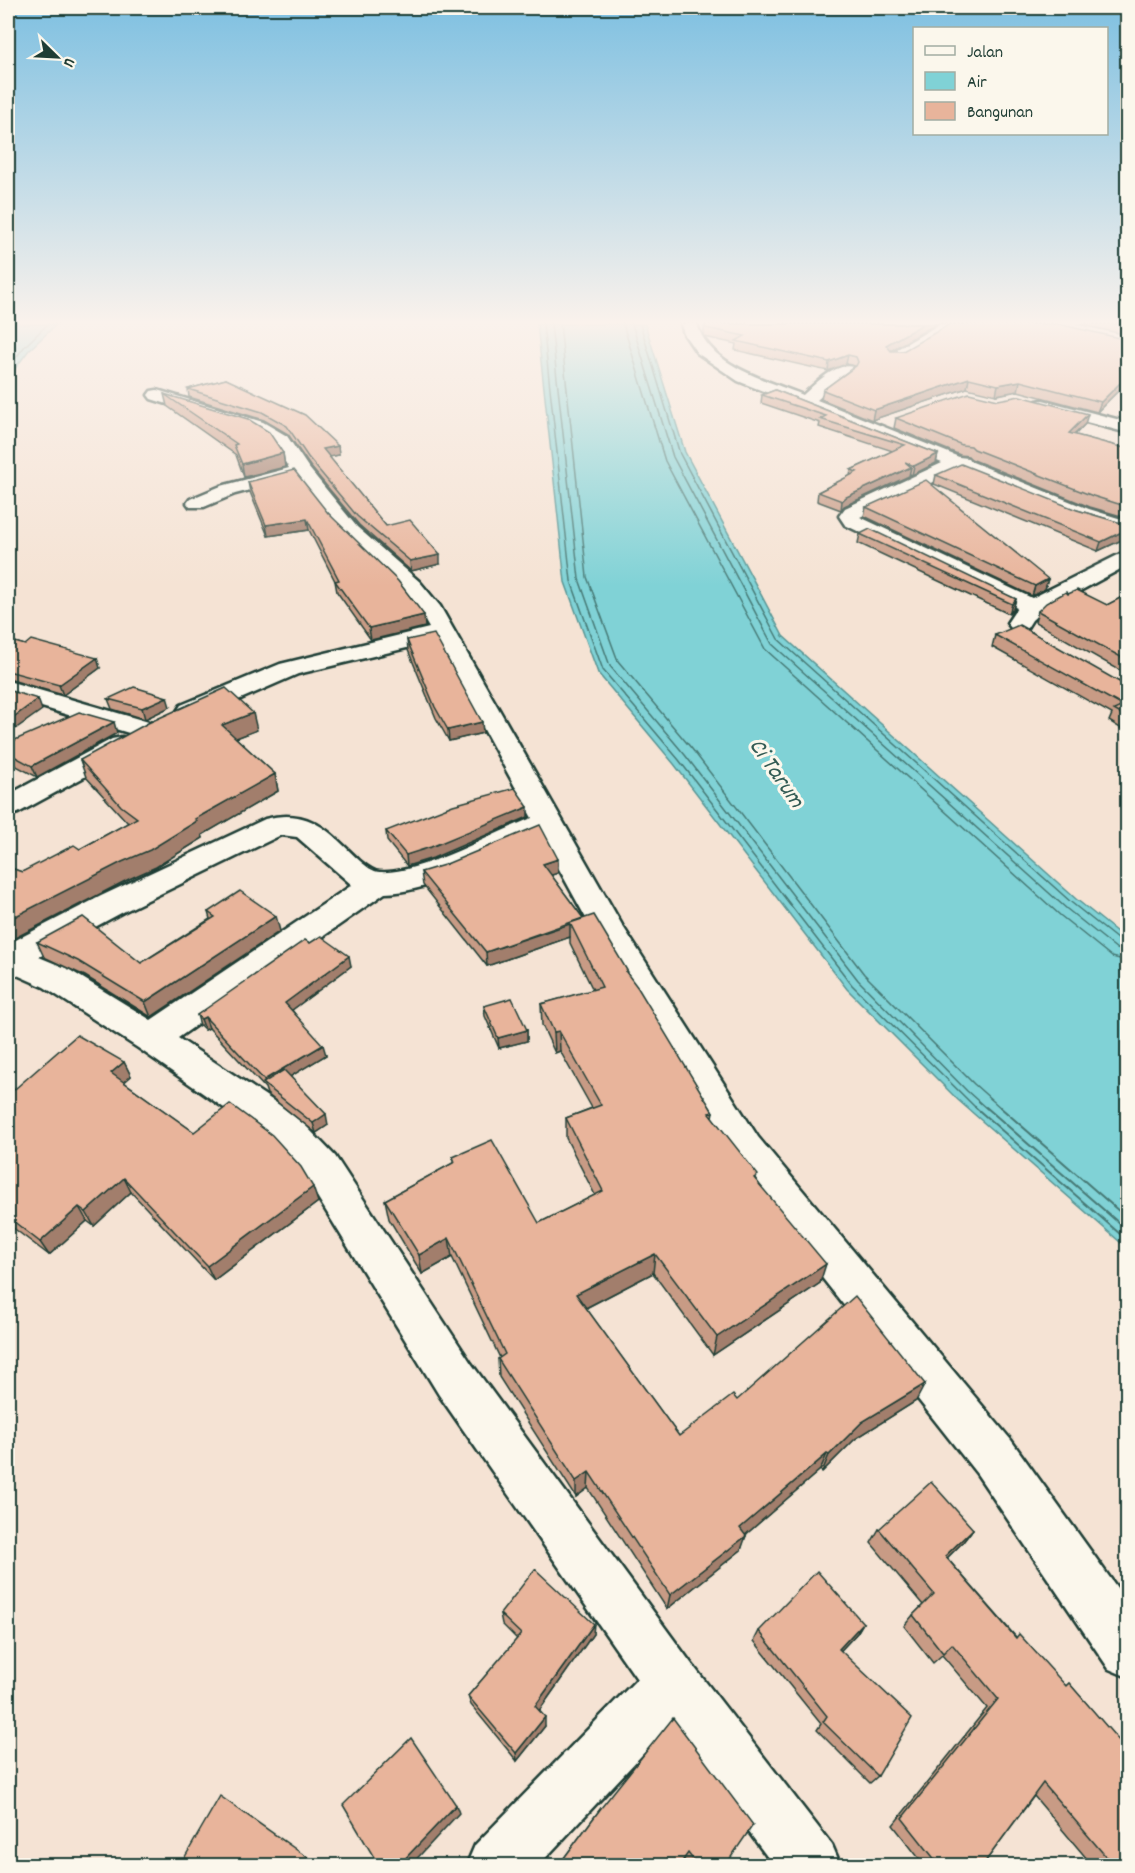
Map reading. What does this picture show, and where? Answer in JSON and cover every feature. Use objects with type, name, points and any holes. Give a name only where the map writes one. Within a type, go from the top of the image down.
[{"type":"street","points":[[206,411],[268,432],[280,440],[301,471],[350,531],[412,587],[432,611],[609,930],[744,1149],[994,1457],[1128,1650]]},
{"type":"street","points":[[829,411],[961,462],[1082,513],[1128,528]]},
{"type":"street","points":[[1067,411],[1128,428]]},
{"type":"street","points":[[872,428],[901,418]]},
{"type":"street","points":[[961,462],[852,512],[849,516],[852,521],[1033,607]]},
{"type":"street","points":[[197,502],[228,490],[301,471]]},
{"type":"street","points":[[1034,635],[1019,624],[1021,616],[1033,607],[1128,556]]},
{"type":"street","points":[[8,807],[148,731],[212,700],[289,669],[444,632]]},
{"type":"street","points":[[8,689],[148,731]]},
{"type":"street","points":[[8,779],[39,789]]},
{"type":"street","points":[[8,958],[112,904],[276,826],[287,824],[308,829],[357,873],[368,881],[378,884],[417,876],[548,822]]},
{"type":"street","points":[[151,1038],[378,884]]},
{"type":"street","points":[[8,958],[56,978],[151,1038],[264,1115],[292,1137],[321,1168],[455,1379],[672,1682],[811,1866]]},
{"type":"street","points":[[496,1866],[672,1682]]},
{"type":"water","name":"Ci Tarum","points":[[546,411],[672,411],[685,452],[783,636],[1076,899],[1127,940],[1127,1248],[958,1100],[847,989],[674,764],[598,673],[565,582]]},
{"type":"building","points":[[189,411],[222,411],[248,419],[269,432],[283,453],[242,464],[234,445],[237,444]]},
{"type":"building","points":[[260,411],[297,411],[305,415],[338,446],[323,449],[386,526],[410,520],[440,555],[410,561],[357,516],[308,457],[287,426]]},
{"type":"building","points":[[812,411],[830,411],[938,454],[914,466],[905,462],[911,467],[846,497],[842,501],[818,492],[857,472],[851,470],[905,445],[820,419],[826,416]]},
{"type":"building","points":[[915,411],[1078,411],[1088,414],[1069,433],[1128,449],[1128,507],[1093,496],[896,418]]},
{"type":"building","points":[[961,464],[1077,510],[1128,525],[1128,529],[1101,542],[936,475]]},
{"type":"building","points":[[294,470],[328,513],[398,581],[424,615],[369,628],[335,581],[339,580],[307,519],[266,525],[248,482]]},
{"type":"building","points":[[926,480],[1048,579],[1035,586],[866,507]]},
{"type":"building","points":[[870,529],[1016,599],[1012,604],[860,534]]},
{"type":"building","points":[[1077,590],[1107,605],[1128,594],[1128,661],[1038,611],[1046,603],[1066,592],[1068,594]]},
{"type":"building","points":[[1019,625],[1128,685],[1128,718],[1114,710],[1123,706],[995,635]]},
{"type":"building","points":[[434,634],[482,722],[448,730],[435,707],[407,640]]},
{"type":"building","points":[[8,640],[25,645],[31,640],[97,658],[59,685],[8,671]]},
{"type":"building","points":[[134,687],[167,697],[142,708],[108,699]]},
{"type":"building","points":[[226,688],[253,713],[222,725],[275,774],[195,819],[197,821],[150,850],[8,920],[8,867],[22,872],[74,845],[80,849],[137,818],[121,806],[80,760],[148,723]]},
{"type":"building","points":[[8,690],[38,699],[8,721]]},
{"type":"building","points":[[79,712],[114,722],[32,766],[8,753],[8,743]]},
{"type":"building","points":[[515,788],[528,807],[431,847],[406,855],[386,831],[453,805]]},
{"type":"building","points":[[540,825],[558,859],[543,864],[583,918],[486,952],[421,872],[444,865]]},
{"type":"building","points":[[240,891],[276,916],[145,1002],[78,961],[37,942],[83,917],[141,963],[215,917],[208,912]]},
{"type":"building","points":[[594,915],[628,972],[626,972],[713,1112],[709,1113],[758,1175],[754,1178],[826,1264],[717,1337],[655,1254],[576,1294],[679,1436],[733,1395],[737,1400],[855,1296],[925,1384],[862,1422],[829,1455],[827,1454],[740,1528],[746,1536],[670,1595],[589,1472],[576,1481],[498,1359],[505,1354],[449,1238],[419,1255],[385,1200],[455,1162],[453,1157],[492,1140],[539,1223],[603,1191],[566,1118],[601,1105],[559,1031],[554,1032],[541,1004],[602,987],[570,923]]},
{"type":"building","points":[[321,936],[349,956],[285,1003],[323,1045],[264,1080],[205,1017],[201,1019],[197,1015],[305,940],[310,943]]},
{"type":"building","points":[[512,998],[527,1030],[498,1038],[484,1006]]},
{"type":"building","points":[[77,1035],[124,1062],[111,1073],[194,1132],[230,1104],[272,1135],[301,1167],[313,1187],[207,1266],[124,1178],[86,1212],[79,1207],[40,1242],[8,1217],[8,1095]]},
{"type":"building","points":[[284,1070],[326,1114],[313,1123],[263,1083]]},
{"type":"building","points":[[931,1482],[973,1529],[945,1556],[1016,1638],[1019,1634],[1066,1686],[1069,1683],[1128,1751],[1128,1866],[1114,1866],[1043,1783],[982,1866],[940,1866],[902,1818],[998,1699],[952,1644],[943,1653],[913,1615],[934,1594],[879,1529]]},
{"type":"building","points":[[535,1569],[594,1624],[535,1706],[545,1717],[516,1753],[468,1696],[521,1634],[500,1614]]},
{"type":"building","points":[[817,1571],[863,1623],[839,1649],[912,1718],[878,1776],[823,1722],[827,1716],[759,1631]]},
{"type":"building","points":[[673,1718],[753,1825],[725,1866],[698,1866],[688,1853],[679,1866],[558,1866],[601,1808]]},
{"type":"building","points":[[411,1738],[456,1805],[398,1866],[379,1866],[343,1805]]},
{"type":"building","points":[[220,1796],[311,1860],[316,1866],[187,1866],[182,1862]]}]
